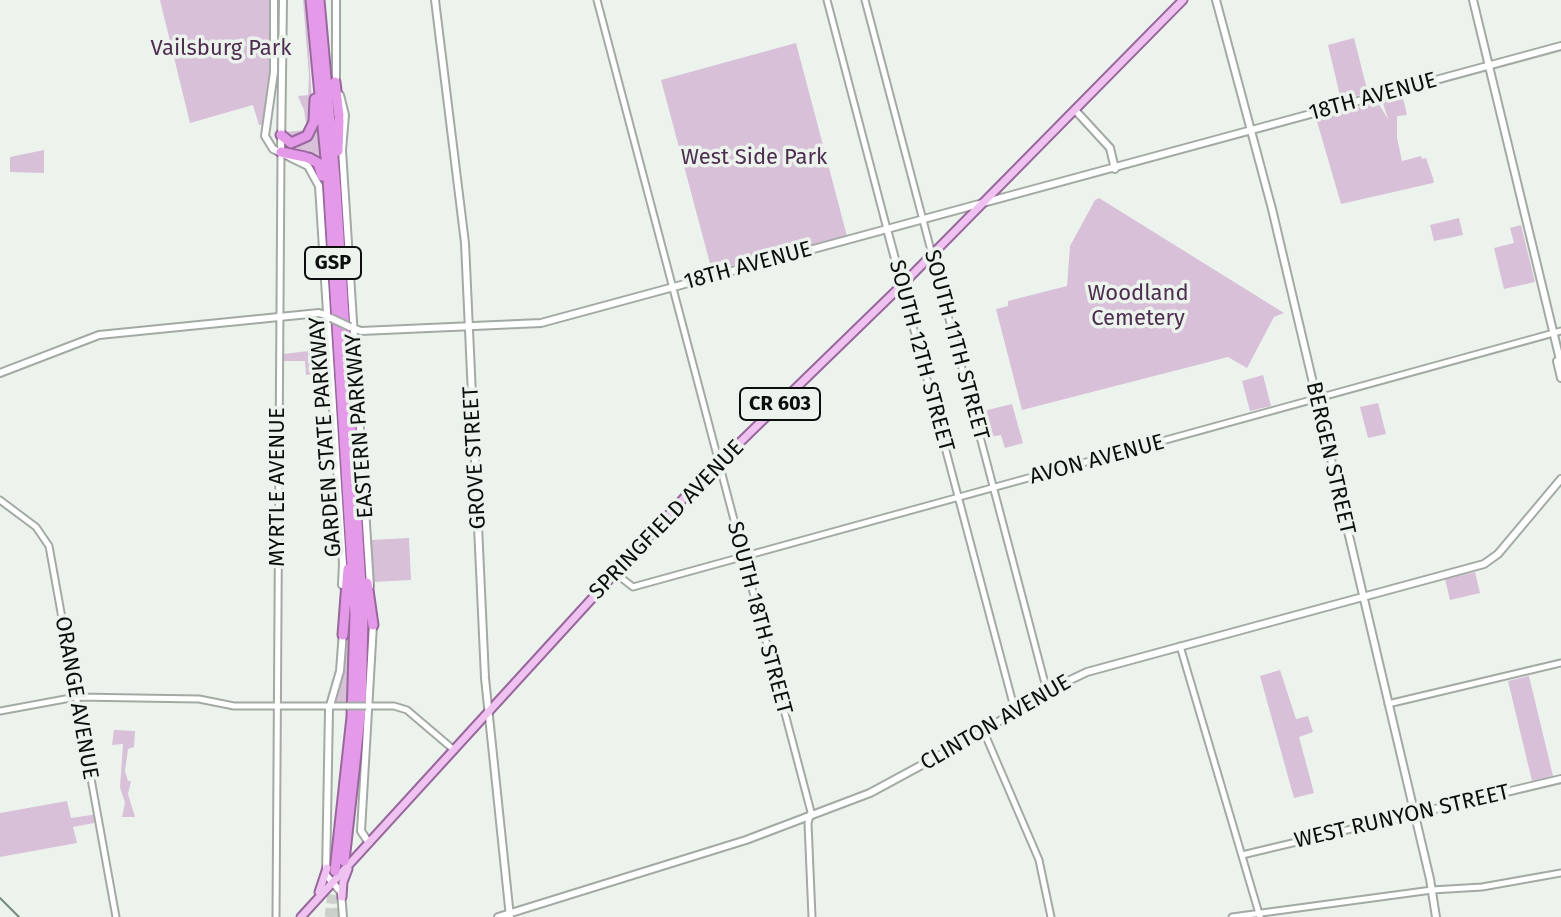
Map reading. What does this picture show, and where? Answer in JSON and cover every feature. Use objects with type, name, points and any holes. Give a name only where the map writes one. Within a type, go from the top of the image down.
[{"type":"highway","name":"GARDEN STATE PARKWAY","points":[[311,0],[332,248],[355,615],[354,683],[331,869]]},
{"type":"highway","name":"GARDEN STATE PARKWAY","points":[[319,0],[338,219],[363,616],[362,696],[349,860]]},
{"type":"highway","points":[[281,135],[286,142],[295,143],[305,138],[312,128],[315,36]]},
{"type":"highway","points":[[335,82],[339,118],[338,219]]},
{"type":"highway","points":[[281,152],[317,162],[321,170],[332,248]]},
{"type":"highway","points":[[357,508],[373,625]]},
{"type":"highway","points":[[343,635],[350,526]]},
{"type":"main road","points":[[274,0],[271,91],[265,136],[269,145],[308,166],[318,182],[329,317],[343,564],[343,635],[340,671],[329,706],[331,869],[327,877],[342,897]]},
{"type":"main road","name":"MYRTLE AVENUE","points":[[281,152],[283,0]]},
{"type":"main road","name":"GROVE STREET","points":[[435,0],[465,243],[489,712],[510,915]]},
{"type":"main road","name":"SPRINGFIELD AVENUE","points":[[301,917],[349,860],[369,843],[719,463],[933,255],[1183,0]]},
{"type":"main road","name":"BERGEN STREET","points":[[1216,0],[1316,399],[1436,917]]},
{"type":"main road","points":[[1473,0],[1561,364]]},
{"type":"main road","name":"EASTERN PARKWAY","points":[[336,4],[335,82],[345,115],[342,147],[373,625],[361,831],[369,843]]},
{"type":"main road","name":"18TH AVENUE","points":[[0,373],[97,336],[319,313],[361,331],[541,323],[1561,46]]},
{"type":"main road","points":[[271,91],[278,85],[283,89]]},
{"type":"main road","points":[[1075,110],[1110,148],[1115,169]]},
{"type":"main road","name":"SOUTH 12TH STREET","points":[[887,229],[902,285]]},
{"type":"main road","points":[[1555,333],[1561,378]]},
{"type":"main road","name":"CLINTON AVENUE","points":[[498,917],[810,817],[881,788],[984,732],[1047,691],[1095,669],[1479,567],[1490,561],[1561,479]]},
{"type":"main road","name":"WEST RUNYON STREET","points":[[1414,814],[1561,779]]},
{"type":"main road","points":[[343,917],[344,878],[349,860]]},
{"type":"main road","points":[[314,903],[331,869]]},
{"type":"street","name":"SOUTH 18TH STREET","points":[[597,0],[808,801],[812,917]]},
{"type":"street","name":"SOUTH 12TH STREET","points":[[827,0],[887,229]]},
{"type":"street","name":"SOUTH 11TH STREET","points":[[865,0],[1047,691]]},
{"type":"street","name":"MYRTLE AVENUE","points":[[276,917],[281,152]]},
{"type":"street","name":"SOUTH 12TH STREET","points":[[902,285],[1015,711]]},
{"type":"street","name":"AVON AVENUE","points":[[615,573],[633,587],[1555,333]]},
{"type":"street","name":"ORANGE AVENUE","points":[[0,500],[36,527],[48,544],[116,917]]},
{"type":"street","points":[[1180,646],[1260,915]]},
{"type":"street","points":[[1388,704],[1561,663]]},
{"type":"street","points":[[0,711],[76,697],[199,699],[234,706],[394,706],[410,711],[454,750]]},
{"type":"street","points":[[984,732],[1039,860],[1051,917]]},
{"type":"street","name":"WEST RUNYON STREET","points":[[1242,855],[1414,814]]},
{"type":"street","points":[[1232,917],[1561,873]]},
{"type":"green space","name":"Vailsburg Park","points":[[160,0],[271,0],[269,83],[262,125],[259,125],[253,105],[190,123]]},
{"type":"green space","points":[[303,0],[306,0],[313,119],[319,129],[321,161],[302,151],[285,148],[285,132],[307,130],[298,96],[308,95],[309,76]]},
{"type":"green space","points":[[1354,38],[1368,93],[1341,100],[1328,45]]},
{"type":"green space","name":"West Side Park","points":[[796,43],[847,236],[712,271],[661,80]]},
{"type":"green space","points":[[1402,94],[1407,115],[1397,116],[1397,138],[1402,161],[1421,156],[1422,159],[1426,158],[1433,183],[1341,204],[1316,118],[1377,101],[1388,119],[1382,100]]},
{"type":"green space","points":[[44,150],[44,173],[10,172],[10,157]]},
{"type":"green space","name":"Woodland Cemetery","points":[[1099,198],[1284,313],[1274,317],[1247,368],[1228,357],[1022,410],[996,309],[1008,306],[1008,301],[1067,286],[1070,246]]},
{"type":"green space","points":[[1459,218],[1463,235],[1434,241],[1430,225]]},
{"type":"green space","points":[[1521,225],[1535,282],[1504,289],[1494,248],[1514,243],[1510,228]]},
{"type":"green space","points":[[326,349],[327,373],[306,375],[305,361],[283,361],[283,354]]},
{"type":"green space","points":[[1263,375],[1271,406],[1250,411],[1242,381]]},
{"type":"green space","points":[[1378,403],[1386,434],[1368,438],[1360,407]]},
{"type":"green space","points":[[1012,404],[1023,443],[1005,448],[1001,435],[985,438],[979,412]]},
{"type":"green space","points":[[409,538],[411,580],[373,582],[371,540]]},
{"type":"green space","points":[[1475,572],[1480,593],[1450,600],[1445,579]]},
{"type":"green space","points":[[349,594],[349,702],[335,702],[342,678]]},
{"type":"green space","points":[[1280,670],[1296,719],[1308,716],[1313,732],[1299,737],[1314,793],[1294,798],[1260,676]]},
{"type":"green space","points":[[1529,676],[1553,776],[1532,781],[1508,681]]},
{"type":"green space","points":[[114,730],[135,731],[134,747],[128,749],[125,771],[128,781],[131,781],[128,794],[135,817],[122,817],[125,803],[120,787],[123,744],[112,745]]},
{"type":"green space","points":[[67,801],[71,818],[98,814],[99,822],[73,827],[77,843],[0,857],[0,813]]},
{"type":"waterway","points":[[0,898],[19,917]]},
{"type":"tunnel","points":[[329,917],[334,878]]},
{"type":"tunnel","points":[[337,917],[340,893]]}]
